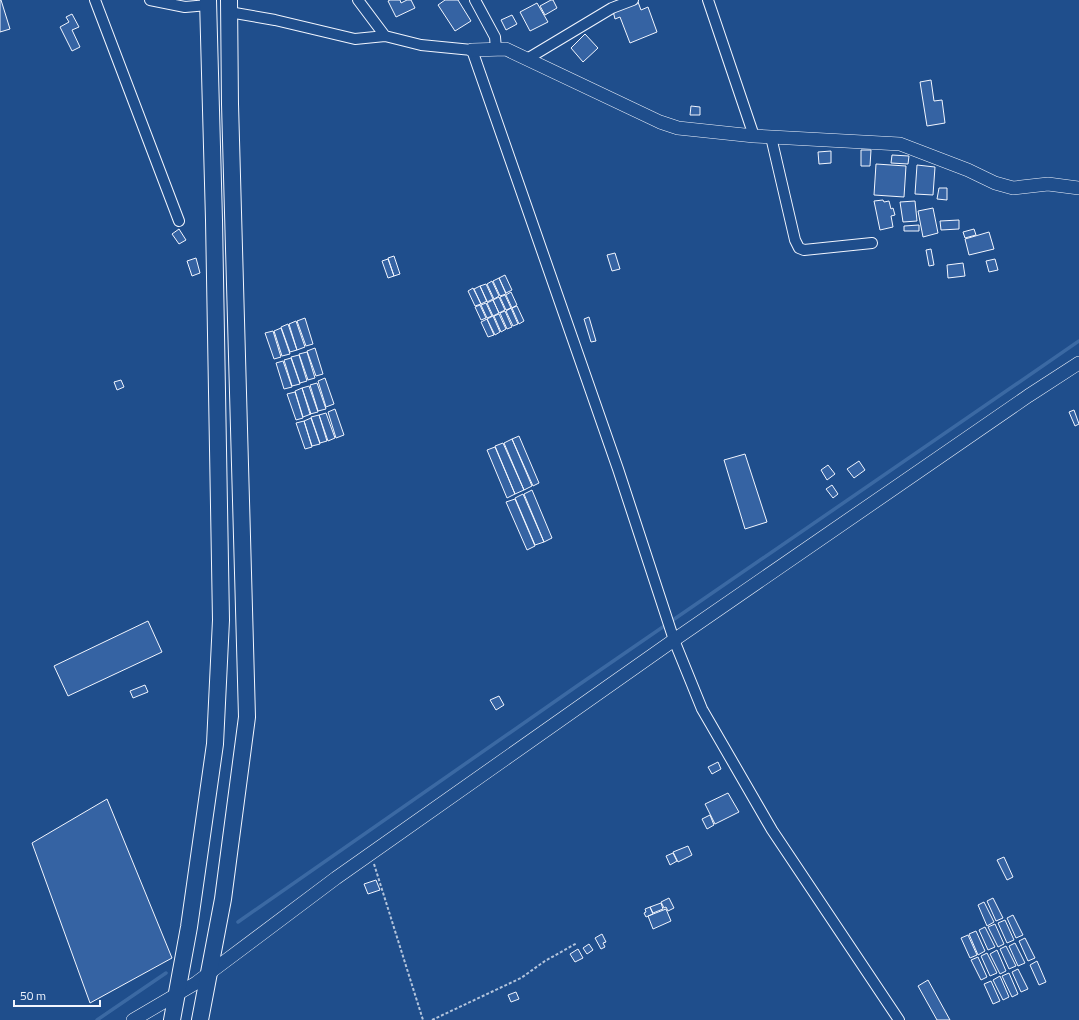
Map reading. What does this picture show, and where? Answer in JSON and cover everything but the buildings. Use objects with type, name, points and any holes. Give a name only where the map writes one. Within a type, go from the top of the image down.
[{"type":"main road","points":[[172,1020],[189,927],[216,744],[221,620],[214,220],[208,3]]},
{"type":"main road","points":[[200,1020],[223,899],[247,717],[230,104],[229,6]]},
{"type":"street","points":[[95,0],[179,220]]},
{"type":"street","points":[[150,0],[185,7],[208,3]]},
{"type":"street","points":[[358,0],[384,36]]},
{"type":"street","points":[[475,0],[495,37],[496,49]]},
{"type":"street","points":[[528,59],[612,8],[633,0]]},
{"type":"street","points":[[708,0],[754,136]]},
{"type":"street","points":[[229,6],[275,20],[354,40],[384,36],[421,45],[472,50],[506,49],[660,122],[678,128],[754,136],[900,144],[968,170],[995,184],[1013,188],[1048,184],[1079,188]]},
{"type":"street","points":[[472,50],[618,469],[674,640],[702,709],[772,830],[899,1020]]},
{"type":"street","points":[[771,137],[795,240],[799,248],[804,250],[872,243]]},
{"type":"street","points":[[133,1020],[209,974],[371,854],[674,640],[1028,396],[1079,363]]},
{"type":"path","points":[[371,854],[423,1020]]},
{"type":"path","points":[[432,1020],[521,978],[545,961],[577,944]]},
{"type":"waterway","points":[[238,922],[577,686],[1079,341]]},
{"type":"waterway","points":[[97,1020],[166,973]]}]
